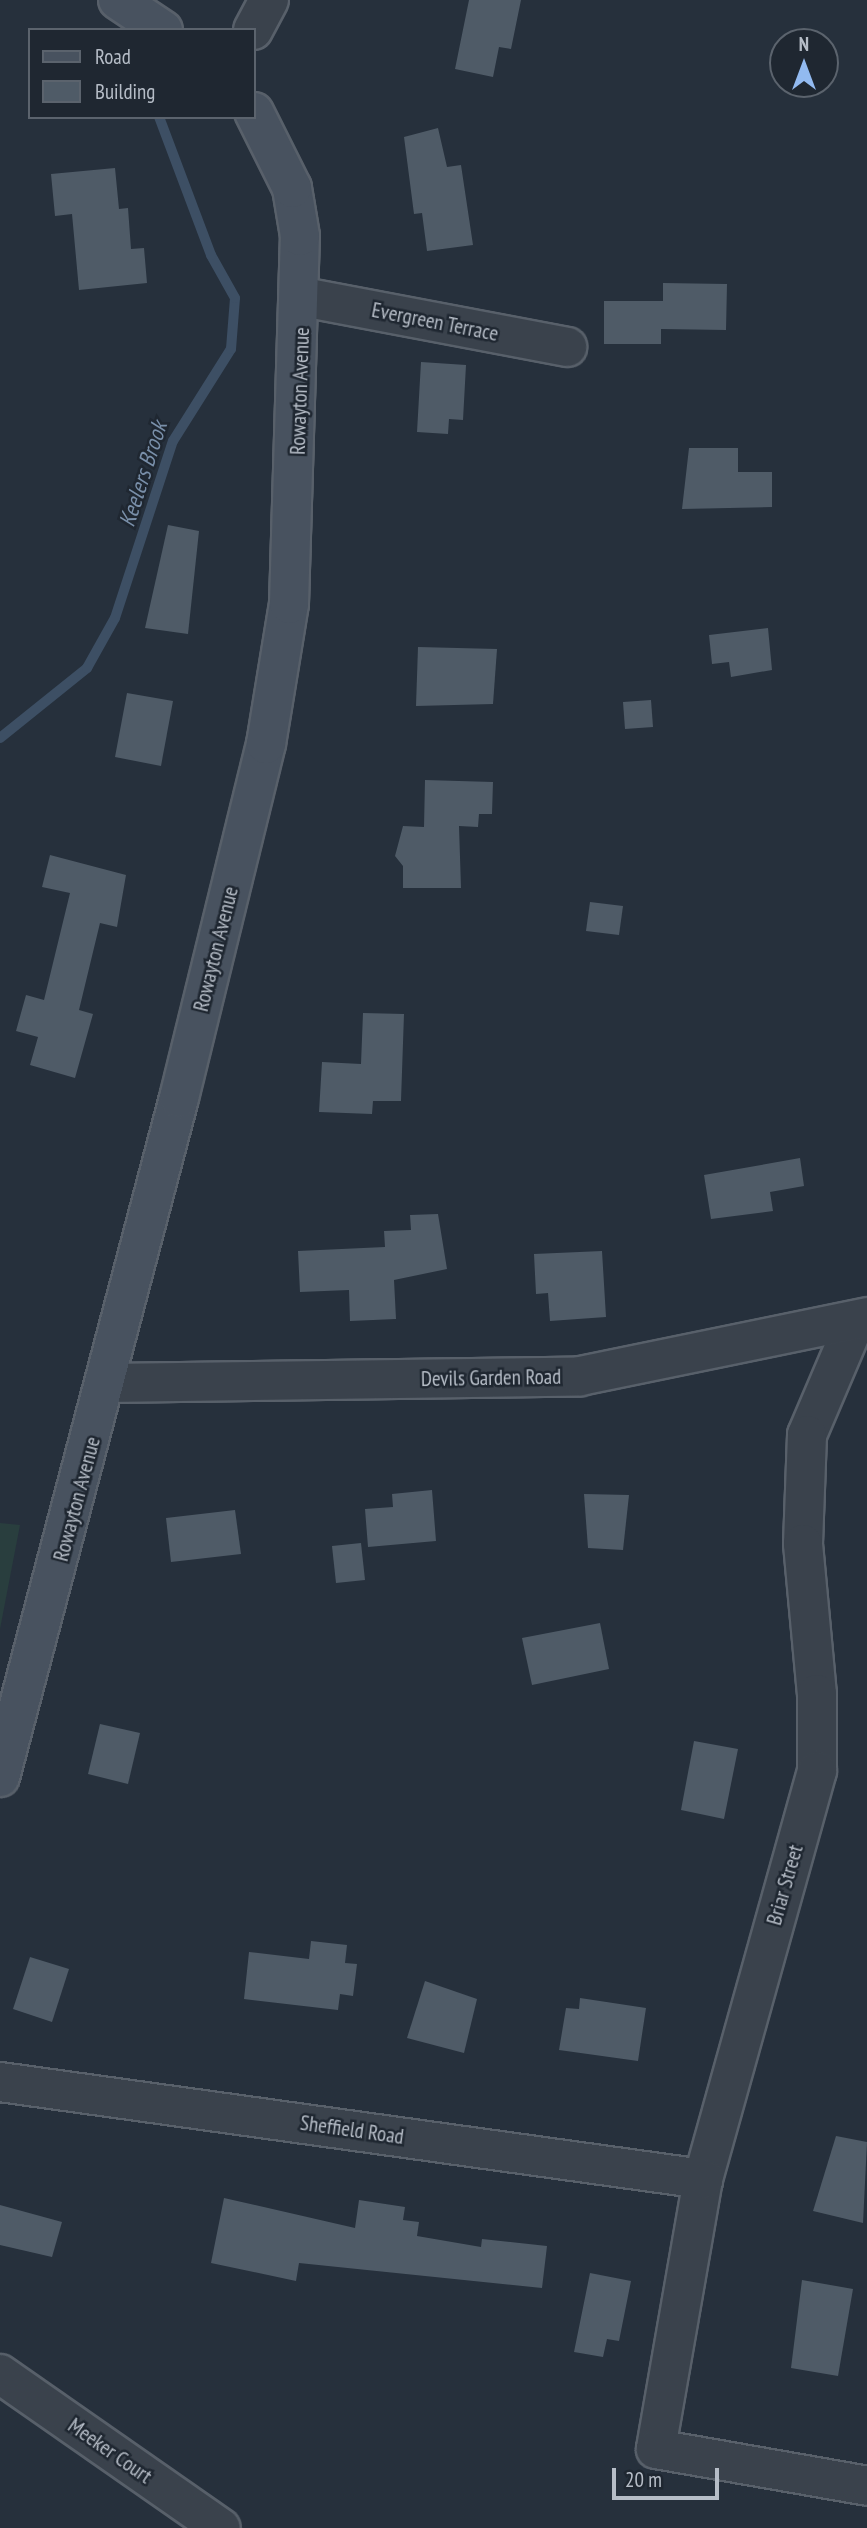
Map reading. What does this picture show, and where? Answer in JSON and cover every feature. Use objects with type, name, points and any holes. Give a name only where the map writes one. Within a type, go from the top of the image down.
[{"type":"street","points":[[118,0],[160,28]]},
{"type":"street","points":[[254,28],[269,0]]},
{"type":"street","name":"Rowayton Avenue","points":[[0,1777],[108,1383],[266,744],[295,552],[303,297],[292,188],[256,116]]},
{"type":"street","name":"Evergreen Terrace","points":[[303,297],[568,347]]},
{"type":"street","name":"Devils Garden Road","points":[[108,1383],[580,1376],[861,1319]]},
{"type":"street","name":"Briar Street","points":[[861,1319],[807,1435],[803,1544],[817,1694],[817,1771],[703,2179],[656,2449],[867,2486]]},
{"type":"street","name":"Sheffield Road","points":[[0,2082],[703,2179]]},
{"type":"street","name":"Meeker Court","points":[[0,2374],[220,2528]]},
{"type":"green space","points":[[0,1523],[20,1525],[0,1629]]},
{"type":"building","points":[[469,0],[521,0],[511,49],[499,47],[493,77],[455,69]]},
{"type":"building","points":[[438,128],[447,167],[461,165],[473,245],[427,251],[422,213],[414,214],[404,137]]},
{"type":"building","points":[[115,168],[119,209],[128,208],[131,249],[144,248],[147,283],[79,290],[72,214],[55,216],[51,174]]},
{"type":"building","points":[[663,283],[727,284],[726,330],[661,329],[661,344],[604,344],[604,301],[663,301]]},
{"type":"building","points":[[421,362],[466,365],[463,420],[449,419],[448,434],[417,432]]},
{"type":"building","points":[[689,448],[738,448],[738,472],[772,472],[772,507],[682,509]]},
{"type":"building","points":[[168,525],[199,531],[188,634],[145,628]]},
{"type":"building","points":[[768,628],[772,670],[731,677],[729,662],[712,664],[709,635]]},
{"type":"building","points":[[418,647],[497,649],[493,704],[416,706]]},
{"type":"building","points":[[127,693],[173,701],[161,766],[115,757]]},
{"type":"building","points":[[651,700],[653,727],[625,729],[623,702]]},
{"type":"building","points":[[425,780],[493,782],[492,814],[479,814],[478,827],[459,826],[461,888],[403,888],[403,866],[395,856],[403,826],[424,827]]},
{"type":"building","points":[[50,855],[126,875],[117,927],[100,923],[79,1010],[93,1014],[75,1078],[30,1065],[38,1037],[16,1031],[26,995],[44,1000],[70,893],[42,887]]},
{"type":"building","points":[[590,902],[623,906],[619,935],[586,931]]},
{"type":"building","points":[[363,1013],[404,1014],[401,1101],[373,1101],[372,1114],[319,1112],[322,1062],[361,1064]]},
{"type":"building","points":[[800,1158],[804,1186],[770,1192],[773,1211],[711,1219],[704,1175]]},
{"type":"building","points":[[438,1214],[447,1269],[394,1280],[396,1319],[350,1321],[349,1290],[300,1292],[298,1251],[385,1247],[384,1231],[411,1230],[410,1215]]},
{"type":"building","points":[[602,1251],[606,1317],[550,1321],[548,1293],[536,1294],[534,1254]]},
{"type":"building","points":[[432,1490],[436,1541],[368,1547],[365,1509],[393,1507],[392,1494]]},
{"type":"building","points":[[584,1494],[629,1495],[623,1550],[588,1548]]},
{"type":"building","points":[[235,1510],[241,1554],[171,1562],[166,1518]]},
{"type":"building","points":[[361,1543],[365,1580],[336,1583],[332,1546]]},
{"type":"building","points":[[600,1623],[609,1669],[532,1685],[522,1638]]},
{"type":"building","points":[[100,1724],[140,1733],[128,1784],[88,1774]]},
{"type":"building","points":[[694,1741],[738,1749],[724,1819],[681,1810]]},
{"type":"building","points":[[311,1941],[347,1945],[345,1963],[357,1964],[353,1996],[340,1994],[338,2010],[244,1999],[249,1952],[309,1959]]},
{"type":"building","points":[[30,1957],[69,1969],[52,2022],[13,2009]]},
{"type":"building","points":[[425,1981],[477,1999],[464,2053],[407,2038]]},
{"type":"building","points":[[580,1998],[646,2008],[638,2061],[559,2050],[566,2008],[579,2009]]},
{"type":"building","points":[[836,2136],[867,2142],[863,2223],[813,2211]]},
{"type":"building","points":[[224,2198],[355,2228],[359,2200],[405,2207],[403,2220],[419,2222],[417,2236],[481,2247],[482,2239],[547,2246],[542,2288],[299,2263],[296,2281],[211,2263]]},
{"type":"building","points":[[0,2205],[62,2222],[52,2257],[0,2245]]},
{"type":"building","points":[[590,2273],[631,2281],[619,2341],[607,2339],[603,2357],[574,2352]]},
{"type":"building","points":[[802,2280],[853,2289],[838,2376],[791,2368]]},
{"type":"waterway","name":"Keelers Brook","points":[[0,738],[87,668],[115,618],[173,441],[231,349],[235,298],[211,255],[160,119]]}]
